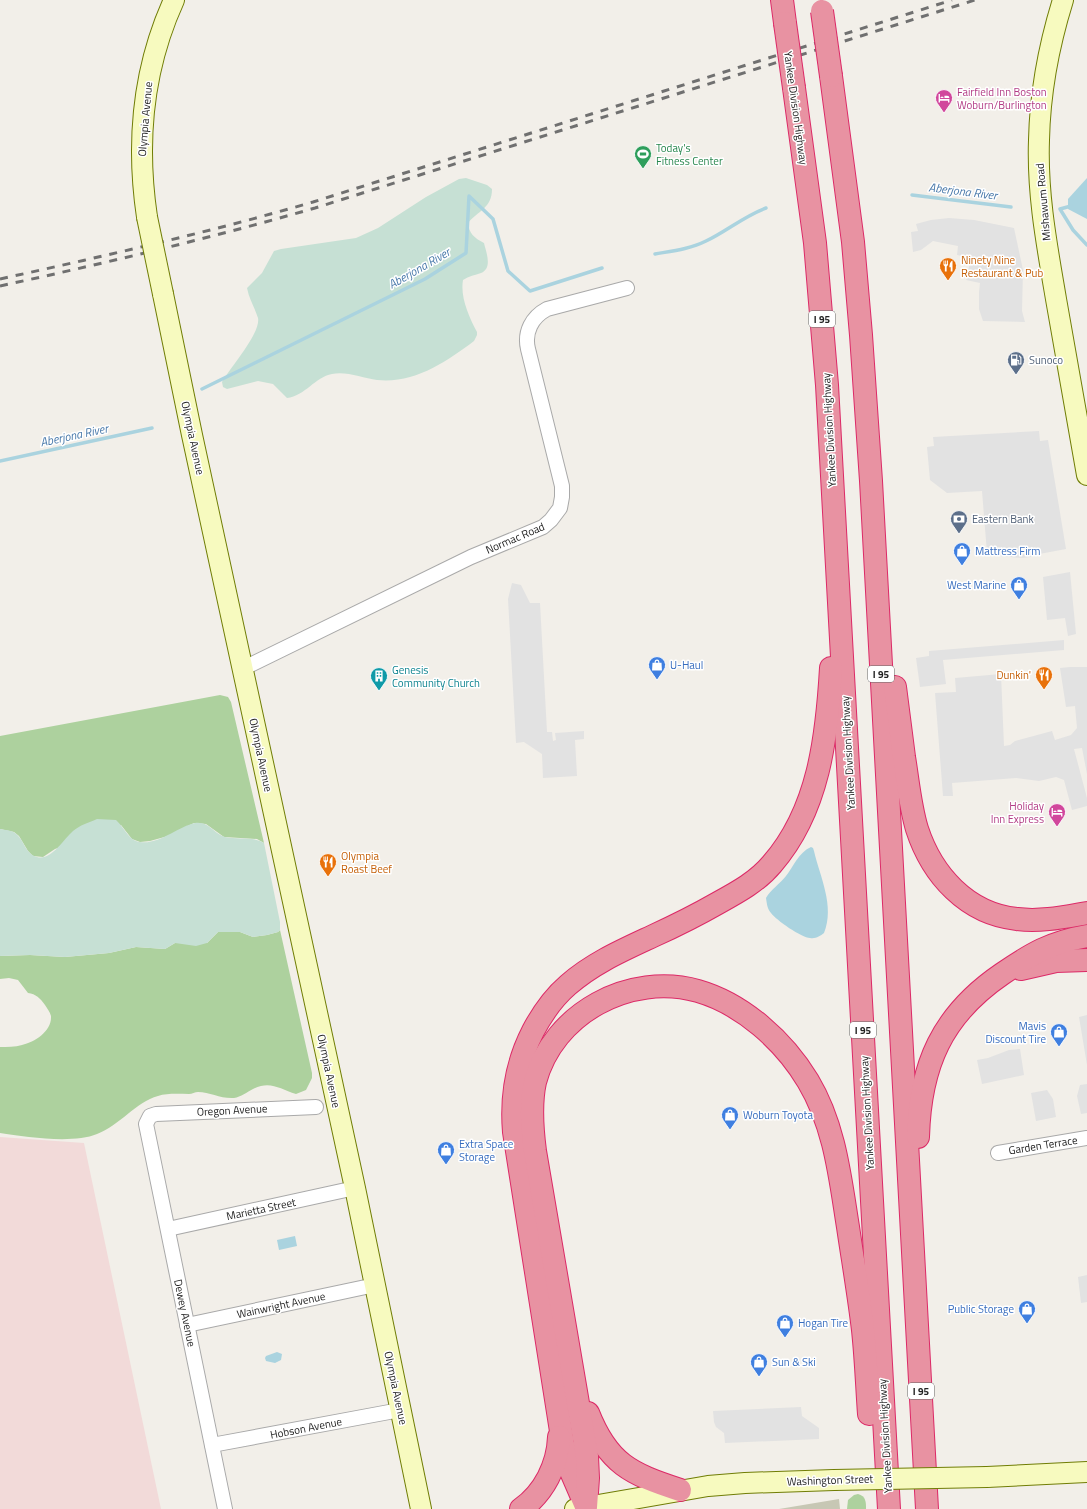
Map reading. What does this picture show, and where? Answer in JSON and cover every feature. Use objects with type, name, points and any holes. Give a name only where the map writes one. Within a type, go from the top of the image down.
[{"type":"highway","name":"Yankee Division Highway","points":[[782,0],[811,212],[827,385],[889,1509]]},
{"type":"highway","name":"I 95","points":[[821,5],[853,242],[861,335],[871,481],[927,1509]]},
{"type":"highway","points":[[871,481],[906,766],[914,818],[923,843],[935,867],[950,886],[966,900],[982,910],[1006,918],[1020,920],[1049,920],[1087,914]]},
{"type":"highway","points":[[583,1508],[568,1462],[560,1424],[514,1132],[513,1101],[520,1062],[529,1039],[539,1021],[552,1001],[568,985],[589,968],[601,961],[702,912],[755,880],[772,864],[797,828],[814,787],[824,744],[829,701],[836,551]]},
{"type":"highway","points":[[1063,917],[1087,907]]},
{"type":"highway","points":[[914,1274],[919,1116],[930,1062],[944,1032],[964,1005],[980,989],[1030,955],[1048,946],[1087,936]]},
{"type":"highway","points":[[1003,974],[1049,962],[1087,960]]},
{"type":"highway","points":[[583,1508],[588,1478],[588,1463],[532,1131],[532,1107],[535,1082],[550,1049],[565,1029],[580,1014],[606,999],[625,992],[653,986],[696,990],[713,996],[739,1010],[758,1023],[779,1042],[807,1079],[818,1100],[829,1126],[837,1157],[860,1312],[872,1444],[882,1509]]},
{"type":"highway","points":[[572,1368],[595,1429],[614,1457],[635,1473],[652,1481],[680,1490]]},
{"type":"highway","points":[[521,1509],[529,1504],[539,1493],[552,1470],[559,1442],[560,1424]]},
{"type":"main road","name":"Olympia Avenue","points":[[174,0],[163,26],[152,61],[145,106],[142,162],[143,189],[147,217],[242,669],[355,1188],[420,1509]]},
{"type":"main road","name":"Mishawum Road","points":[[1063,0],[1051,44],[1043,87],[1039,140],[1040,185],[1046,240],[1087,475]]},
{"type":"main road","name":"Washington Street","points":[[583,1508],[680,1490],[745,1483],[987,1477],[1087,1472]]},
{"type":"street","name":"Normac Road","points":[[242,669],[471,557],[539,529],[551,520],[561,504],[563,493],[528,349],[528,332],[536,317],[547,309],[627,288]]},
{"type":"street","name":"Oregon Avenue","points":[[148,1118],[153,1114],[316,1106]]},
{"type":"street","name":"Dewey Avenue","points":[[148,1118],[146,1127],[225,1509]]},
{"type":"street","name":"Garden Terrace","points":[[998,1153],[1087,1138]]},
{"type":"street","name":"Marietta Street","points":[[168,1229],[355,1188]]},
{"type":"street","name":"Wainwright Avenue","points":[[187,1325],[375,1285]]},
{"type":"street","name":"Hobson Avenue","points":[[212,1445],[400,1410]]},
{"type":"shaded area","points":[[466,178],[487,185],[492,189],[490,201],[484,209],[468,223],[473,235],[484,243],[488,260],[485,271],[463,280],[462,286],[464,300],[477,332],[474,341],[441,364],[404,379],[377,380],[337,373],[320,379],[299,394],[287,398],[273,384],[258,381],[227,389],[223,387],[222,382],[250,341],[258,324],[258,318],[247,288],[262,273],[274,251],[356,238],[378,228],[426,197],[459,179]]},
{"type":"shaded area","points":[[949,218],[974,220],[1014,228],[1023,270],[1022,311],[1025,322],[983,321],[979,309],[980,283],[966,280],[971,258],[957,255],[958,246],[933,241],[921,250],[913,252],[911,232],[918,231],[916,224],[931,220]]},
{"type":"shaded area","points":[[1039,431],[1040,441],[1048,440],[1066,549],[1022,558],[999,556],[999,552],[987,553],[982,491],[947,493],[930,480],[927,447],[934,446],[933,437]]},
{"type":"shaded area","points":[[1070,572],[1076,634],[1068,636],[1065,618],[1047,620],[1043,577]]},
{"type":"shaded area","points":[[512,583],[521,585],[530,603],[540,603],[547,732],[552,732],[553,741],[556,740],[555,733],[584,731],[584,739],[575,740],[577,776],[543,778],[542,754],[524,742],[516,743],[508,599]]},
{"type":"shaded area","points":[[1064,640],[1064,650],[943,660],[946,684],[920,687],[916,658],[929,656],[929,651]]},
{"type":"shaded area","points":[[1087,667],[1087,774],[1082,748],[1074,749],[1087,798],[1087,806],[1072,810],[1064,780],[1056,777],[1039,781],[1016,778],[952,783],[953,796],[943,796],[935,693],[956,692],[955,678],[1001,674],[1004,746],[1010,745],[1015,741],[1052,731],[1055,740],[1071,735],[1077,728],[1075,706],[1066,707],[1060,668]]},
{"type":"shaded area","points":[[97,819],[116,820],[133,839],[140,842],[154,841],[189,825],[200,823],[208,826],[225,837],[250,839],[264,843],[280,922],[280,930],[267,935],[253,937],[240,932],[218,932],[207,943],[196,946],[175,943],[165,949],[136,947],[109,953],[65,957],[30,955],[0,956],[0,829],[15,833],[30,853],[37,857],[42,857],[52,853],[76,829]]},
{"type":"shaded area","points":[[1087,1015],[1087,1065],[1079,1017]]},
{"type":"shaded area","points":[[1020,1049],[1024,1075],[982,1084],[977,1060],[988,1058],[1009,1050]]},
{"type":"shaded area","points":[[1087,1084],[1087,1113],[1081,1114],[1077,1096],[1080,1085]]},
{"type":"shaded area","points":[[1047,1090],[1053,1099],[1056,1117],[1036,1121],[1031,1093]]},
{"type":"shaded area","points":[[0,1137],[84,1143],[161,1509],[0,1509]]},
{"type":"shaded area","points":[[1087,1275],[1087,1302],[1081,1303],[1078,1277]]},
{"type":"shaded area","points":[[801,1407],[802,1416],[819,1428],[819,1439],[725,1443],[724,1433],[716,1427],[714,1422],[713,1411]]},
{"type":"shaded area","points":[[839,1499],[840,1509],[779,1509]]},
{"type":"green space","points":[[220,695],[228,697],[231,702],[264,843],[257,839],[224,837],[206,824],[194,823],[168,836],[140,842],[132,839],[121,825],[55,849],[43,857],[33,856],[28,851],[19,836],[14,832],[0,829],[0,736]]},
{"type":"green space","points":[[280,930],[312,1073],[312,1078],[306,1090],[296,1094],[275,1086],[265,1085],[259,1086],[242,1096],[234,1098],[198,1092],[190,1094],[162,1095],[142,1103],[113,1126],[97,1134],[75,1139],[49,1139],[0,1133],[0,1047],[11,1047],[27,1044],[42,1035],[49,1026],[51,1016],[41,1000],[36,995],[28,993],[18,980],[9,978],[0,979],[0,956],[30,955],[65,957],[109,953],[136,947],[165,949],[175,943],[207,943],[218,932],[240,932],[253,937],[267,935]]},
{"type":"green space","points":[[858,1494],[864,1498],[866,1502],[866,1509],[847,1509],[848,1500],[854,1495]]},
{"type":"water","points":[[1087,178],[1087,219],[1068,209],[1068,199]]},
{"type":"water","points":[[811,847],[813,848],[823,881],[828,912],[824,933],[818,937],[812,938],[801,935],[778,920],[767,906],[766,898],[786,876],[803,852]]},
{"type":"water","points":[[295,1236],[297,1246],[279,1250],[277,1240]]},
{"type":"water","points":[[277,1352],[282,1354],[281,1360],[275,1363],[266,1361],[266,1356]]},
{"type":"waterway","name":"Aberjona River","points":[[912,195],[1011,207]]},
{"type":"waterway","name":"Aberjona River","points":[[202,389],[425,279],[466,253],[469,196],[493,219],[508,271],[530,291],[602,268]]},
{"type":"waterway","name":"Aberjona River","points":[[1071,206],[1060,209],[1073,230],[1087,245]]},
{"type":"waterway","name":"Aberjona River","points":[[655,254],[700,244],[750,215],[766,208]]},
{"type":"waterway","name":"Aberjona River","points":[[0,461],[152,428]]},
{"type":"railway","points":[[0,279],[157,243],[313,202],[952,0]]},
{"type":"railway","points":[[0,286],[158,250],[315,208],[975,0]]},
{"type":"place","name":"Fairfield Inn Boston Woburn/Burlington","points":[[944,113]]},
{"type":"place","name":"Today's Fitness Center","points":[[643,169]]},
{"type":"place","name":"Ninety Nine Restaurant & Pub","points":[[948,281]]},
{"type":"place","name":"Sunoco","points":[[1016,375]]},
{"type":"place","name":"Eastern Bank","points":[[959,534]]},
{"type":"place","name":"Mattress Firm","points":[[962,566]]},
{"type":"place","name":"West Marine","points":[[1019,600]]},
{"type":"place","name":"U-Haul","points":[[657,680]]},
{"type":"place","name":"Dunkin'","points":[[1044,690]]},
{"type":"place","name":"Genesis Community Church","points":[[379,691]]},
{"type":"place","name":"Holiday Inn Express","points":[[1057,827]]},
{"type":"place","name":"Olympia Roast Beef","points":[[328,877]]},
{"type":"place","name":"Mavis Discount Tire","points":[[1059,1047]]},
{"type":"place","name":"Woburn Toyota","points":[[730,1130]]},
{"type":"place","name":"Extra Space Storage","points":[[446,1165]]},
{"type":"place","name":"Public Storage","points":[[1027,1324]]},
{"type":"place","name":"Hogan Tire","points":[[785,1338]]},
{"type":"place","name":"Sun & Ski","points":[[759,1377]]}]
